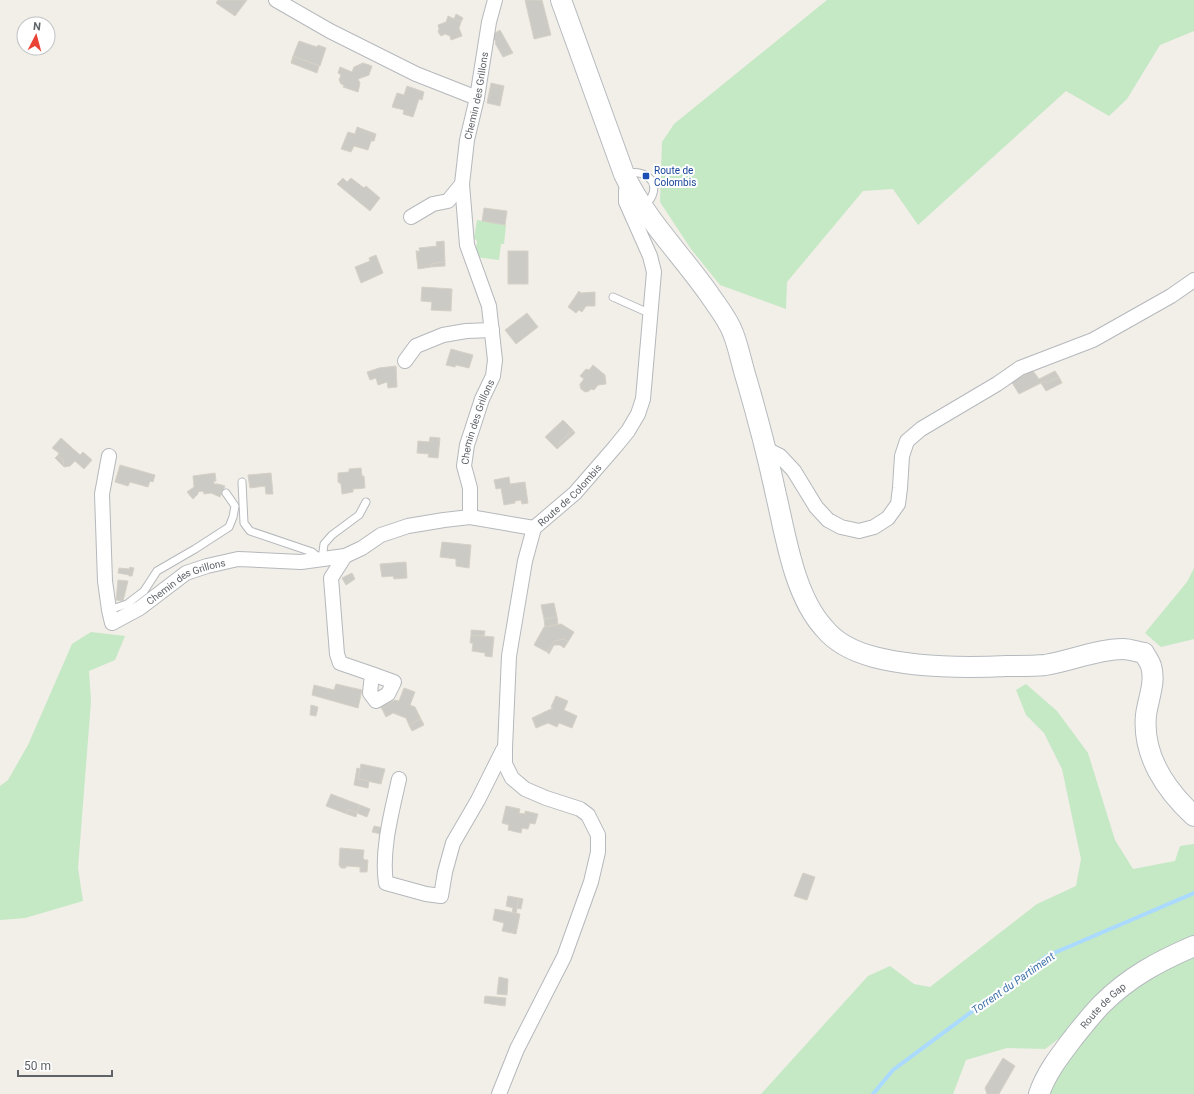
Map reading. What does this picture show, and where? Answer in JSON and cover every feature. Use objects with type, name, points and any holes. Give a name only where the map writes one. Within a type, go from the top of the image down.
[{"type":"street","points":[[276,0],[330,31],[416,74],[477,98]]},
{"type":"street","name":"Chemin des Grillons","points":[[111,617],[140,608],[186,573],[208,566],[238,559],[301,562],[345,556],[362,548],[381,535],[408,526],[470,517],[470,488],[464,466],[467,445],[479,407],[493,376],[495,360],[489,306],[467,245],[462,184],[466,140],[477,98],[489,22],[495,0]]},
{"type":"street","points":[[561,0],[627,180],[654,224],[699,280],[733,332],[766,449],[789,551],[802,592],[823,628],[837,641],[852,650],[872,657],[897,662],[969,667],[1045,664],[1108,650],[1125,649],[1144,653],[1152,666],[1153,681],[1146,715],[1146,733],[1150,754],[1159,774],[1173,794],[1194,816]]},
{"type":"street","name":"Route de Colombis","points":[[499,1094],[517,1049],[564,957],[591,882],[598,852],[598,835],[588,815],[580,809],[546,798],[525,789],[512,778],[505,764],[505,748],[509,656],[525,561],[534,528],[575,493],[628,431],[638,414],[643,399],[654,272],[650,256],[626,202],[627,180]]},
{"type":"street","points":[[411,217],[433,204],[448,201],[462,184]]},
{"type":"street","points":[[766,449],[780,456],[794,471],[816,507],[828,520],[842,528],[859,532],[874,527],[888,518],[898,504],[902,456],[907,441],[921,429],[997,384],[1020,368],[1093,340],[1172,296],[1194,280]]},
{"type":"street","points":[[405,361],[416,346],[443,335],[466,331],[492,330]]},
{"type":"street","points":[[109,456],[102,494],[105,581],[111,617]]},
{"type":"street","points":[[470,517],[534,528]]},
{"type":"street","points":[[345,556],[331,578],[337,654],[340,663],[372,674]]},
{"type":"street","points":[[399,779],[390,824],[384,869],[386,883],[426,894],[441,896],[453,843],[478,800],[505,748]]},
{"type":"street","name":"Route de Gap","points":[[1039,1094],[1043,1083],[1068,1045],[1101,1005],[1120,987],[1141,972],[1164,959],[1194,946]]},
{"type":"lane","points":[[613,297],[651,314]]},
{"type":"lane","points":[[242,482],[244,523],[250,531],[312,552],[322,560]]},
{"type":"lane","points":[[111,617],[144,591],[157,571],[229,527],[235,506],[226,493]]},
{"type":"lane","points":[[322,560],[324,544],[332,535],[359,515],[366,502]]},
{"type":"green space","points":[[827,0],[1194,0],[1194,31],[1160,45],[1127,99],[1109,116],[1066,91],[918,225],[893,189],[863,191],[787,282],[786,309],[720,285],[691,249],[660,202],[662,142],[674,124]]},
{"type":"green space","points":[[477,220],[506,225],[504,244],[501,244],[499,260],[475,257],[477,241],[474,238]]},
{"type":"green space","points":[[1194,568],[1194,639],[1161,647],[1145,633],[1187,582]]},
{"type":"green space","points":[[91,632],[125,636],[115,660],[89,671],[91,701],[78,868],[83,901],[25,918],[0,920],[0,786],[8,780],[28,745],[72,644]]},
{"type":"green space","points":[[1026,684],[1057,711],[1088,753],[1115,840],[1133,869],[1175,861],[1180,846],[1194,844],[1194,938],[1045,1049],[1007,1048],[966,1060],[953,1094],[761,1094],[868,976],[890,966],[914,984],[930,987],[1037,904],[1076,886],[1081,859],[1062,769],[1044,733],[1026,715],[1016,690]]},
{"type":"green space","points":[[1194,956],[1194,1094],[1048,1094],[1062,1066],[1092,1023],[1131,990]]},
{"type":"building","points":[[218,0],[247,0],[235,16],[216,3]]},
{"type":"building","points":[[525,0],[542,0],[551,35],[534,39]]},
{"type":"building","points":[[456,14],[463,18],[461,22],[454,19]]},
{"type":"building","points":[[448,16],[461,22],[459,28],[462,36],[451,40],[450,36],[445,34],[441,36],[438,32],[438,25],[446,22]]},
{"type":"building","points":[[500,30],[513,53],[503,57],[492,35]]},
{"type":"building","points":[[299,41],[317,47],[318,45],[326,48],[320,66],[293,56]]},
{"type":"building","points":[[293,56],[319,66],[317,73],[291,63]]},
{"type":"building","points":[[363,63],[372,66],[369,75],[358,79],[360,83],[358,92],[343,87],[344,85],[341,84],[339,80],[341,75],[338,73],[340,67],[352,72],[354,67]]},
{"type":"building","points":[[491,83],[504,86],[500,106],[487,103]]},
{"type":"building","points":[[407,86],[424,92],[422,100],[419,99],[413,117],[403,114],[404,110],[392,107],[397,93],[404,95]]},
{"type":"building","points":[[357,127],[376,134],[374,141],[371,141],[368,150],[354,146],[351,152],[341,149],[348,132],[355,134]]},
{"type":"building","points":[[343,178],[347,182],[351,178],[364,188],[366,186],[380,198],[370,211],[337,184]]},
{"type":"building","points":[[484,208],[507,211],[505,225],[482,221]]},
{"type":"building","points":[[444,241],[445,262],[431,264],[431,267],[418,269],[416,251],[420,251],[419,248],[437,246],[436,242]]},
{"type":"building","points":[[508,251],[528,251],[528,284],[508,284]]},
{"type":"building","points":[[376,255],[383,273],[361,283],[355,267],[370,261],[369,258]]},
{"type":"building","points":[[445,262],[445,266],[431,267],[431,264]]},
{"type":"building","points":[[422,287],[452,289],[451,311],[431,310],[432,302],[421,301]]},
{"type":"building","points":[[579,291],[581,293],[595,292],[595,306],[586,306],[582,312],[579,310],[576,313],[568,307]]},
{"type":"building","points":[[527,313],[538,327],[516,344],[505,330]]},
{"type":"building","points":[[451,349],[473,355],[469,368],[456,365],[455,367],[446,365]]},
{"type":"building","points":[[593,365],[605,375],[606,384],[598,385],[594,390],[591,389],[585,392],[580,386],[584,379],[580,376],[586,369],[589,370]]},
{"type":"building","points":[[396,366],[397,387],[388,388],[387,382],[378,385],[376,378],[370,380],[367,372],[379,368]]},
{"type":"building","points":[[1033,371],[1039,379],[1055,371],[1059,377],[1047,383],[1045,381],[1019,394],[1011,381]]},
{"type":"building","points":[[1059,377],[1062,383],[1046,391],[1041,383],[1045,381],[1047,383]]},
{"type":"building","points":[[563,420],[573,430],[555,447],[545,437]]},
{"type":"building","points":[[573,430],[575,433],[557,449],[555,447]]},
{"type":"building","points":[[430,437],[440,438],[438,458],[428,457],[429,454],[417,453],[418,441],[429,442]]},
{"type":"building","points":[[61,438],[80,455],[83,452],[92,460],[84,469],[75,461],[70,466],[64,467],[63,460],[58,455],[59,453],[52,448]]},
{"type":"building","points":[[58,455],[63,460],[64,467],[55,458]]},
{"type":"building","points":[[120,465],[155,475],[153,482],[150,481],[148,487],[130,482],[128,486],[115,482]]},
{"type":"building","points":[[361,468],[362,476],[364,476],[365,488],[353,489],[353,492],[342,494],[341,484],[338,482],[338,473],[349,472],[349,469]]},
{"type":"building","points":[[215,473],[216,481],[214,481],[214,484],[225,486],[220,497],[211,493],[204,494],[203,491],[198,492],[193,499],[187,492],[194,487],[193,476]]},
{"type":"building","points":[[271,473],[273,494],[266,494],[265,486],[250,488],[248,475]]},
{"type":"building","points":[[509,477],[510,484],[525,482],[528,503],[522,504],[521,500],[504,505],[501,488],[496,489],[494,480]]},
{"type":"building","points":[[442,542],[471,545],[469,568],[456,566],[456,559],[440,557]]},
{"type":"building","points":[[406,562],[407,578],[394,579],[393,576],[382,577],[380,564]]},
{"type":"building","points":[[130,567],[134,568],[132,576],[118,573],[119,568],[129,569]]},
{"type":"building","points":[[352,573],[355,579],[346,585],[342,578]]},
{"type":"building","points":[[118,580],[128,581],[123,601],[116,600]]},
{"type":"building","points":[[554,603],[557,617],[544,619],[541,605]]},
{"type":"building","points":[[557,617],[558,624],[545,627],[544,619]]},
{"type":"building","points":[[561,624],[574,632],[568,642],[564,639],[554,641],[547,652],[534,645],[544,627]]},
{"type":"building","points":[[471,630],[485,631],[484,636],[471,635]]},
{"type":"building","points":[[471,635],[494,637],[492,657],[485,656],[485,653],[472,651],[473,643],[470,643]]},
{"type":"building","points":[[564,639],[568,642],[564,648],[560,645],[554,645],[549,654],[547,652],[554,641]]},
{"type":"building","points":[[336,684],[362,690],[358,708],[312,695],[314,685],[334,690]]},
{"type":"building","points":[[404,688],[415,692],[410,705],[415,707],[421,719],[409,725],[406,718],[393,713],[386,717],[381,707],[395,700],[399,701]]},
{"type":"building","points":[[556,696],[568,701],[564,710],[577,716],[572,728],[559,723],[557,727],[548,723],[536,728],[532,718],[553,708],[551,707]]},
{"type":"building","points":[[311,705],[318,707],[316,716],[310,715]]},
{"type":"building","points":[[421,719],[424,725],[412,731],[409,725]]},
{"type":"building","points":[[361,764],[385,769],[381,784],[358,779]]},
{"type":"building","points":[[357,768],[360,769],[358,779],[369,781],[368,788],[354,785]]},
{"type":"building","points":[[331,794],[360,805],[357,813],[348,809],[347,814],[326,806]]},
{"type":"building","points":[[360,805],[370,809],[367,817],[357,813]]},
{"type":"building","points":[[506,806],[520,809],[519,813],[525,814],[525,811],[538,814],[535,824],[530,823],[528,829],[522,828],[521,833],[508,830],[509,825],[502,823]]},
{"type":"building","points":[[348,809],[357,813],[356,817],[347,814]]},
{"type":"building","points":[[374,826],[383,828],[381,834],[372,832]]},
{"type":"building","points":[[340,848],[364,850],[363,858],[368,860],[367,872],[360,872],[360,867],[346,866],[346,868],[341,868],[339,865]]},
{"type":"building","points":[[803,873],[815,877],[807,900],[794,896]]},
{"type":"building","points":[[508,896],[519,898],[516,914],[512,913],[513,908],[506,906]]},
{"type":"building","points":[[519,898],[523,899],[521,909],[517,908]]},
{"type":"building","points":[[495,909],[520,914],[516,934],[502,931],[504,923],[493,920]]},
{"type":"building","points":[[499,977],[508,979],[507,995],[497,994]]},
{"type":"building","points":[[485,996],[506,998],[505,1006],[484,1003]]},
{"type":"building","points":[[1003,1058],[1015,1066],[999,1094],[987,1094],[985,1088]]},
{"type":"waterway","name":"Torrent du Partiment","points":[[873,1094],[893,1070],[1047,956],[1194,893]]},
{"type":"place","name":"Route de Colombis","points":[[646,176]]}]
